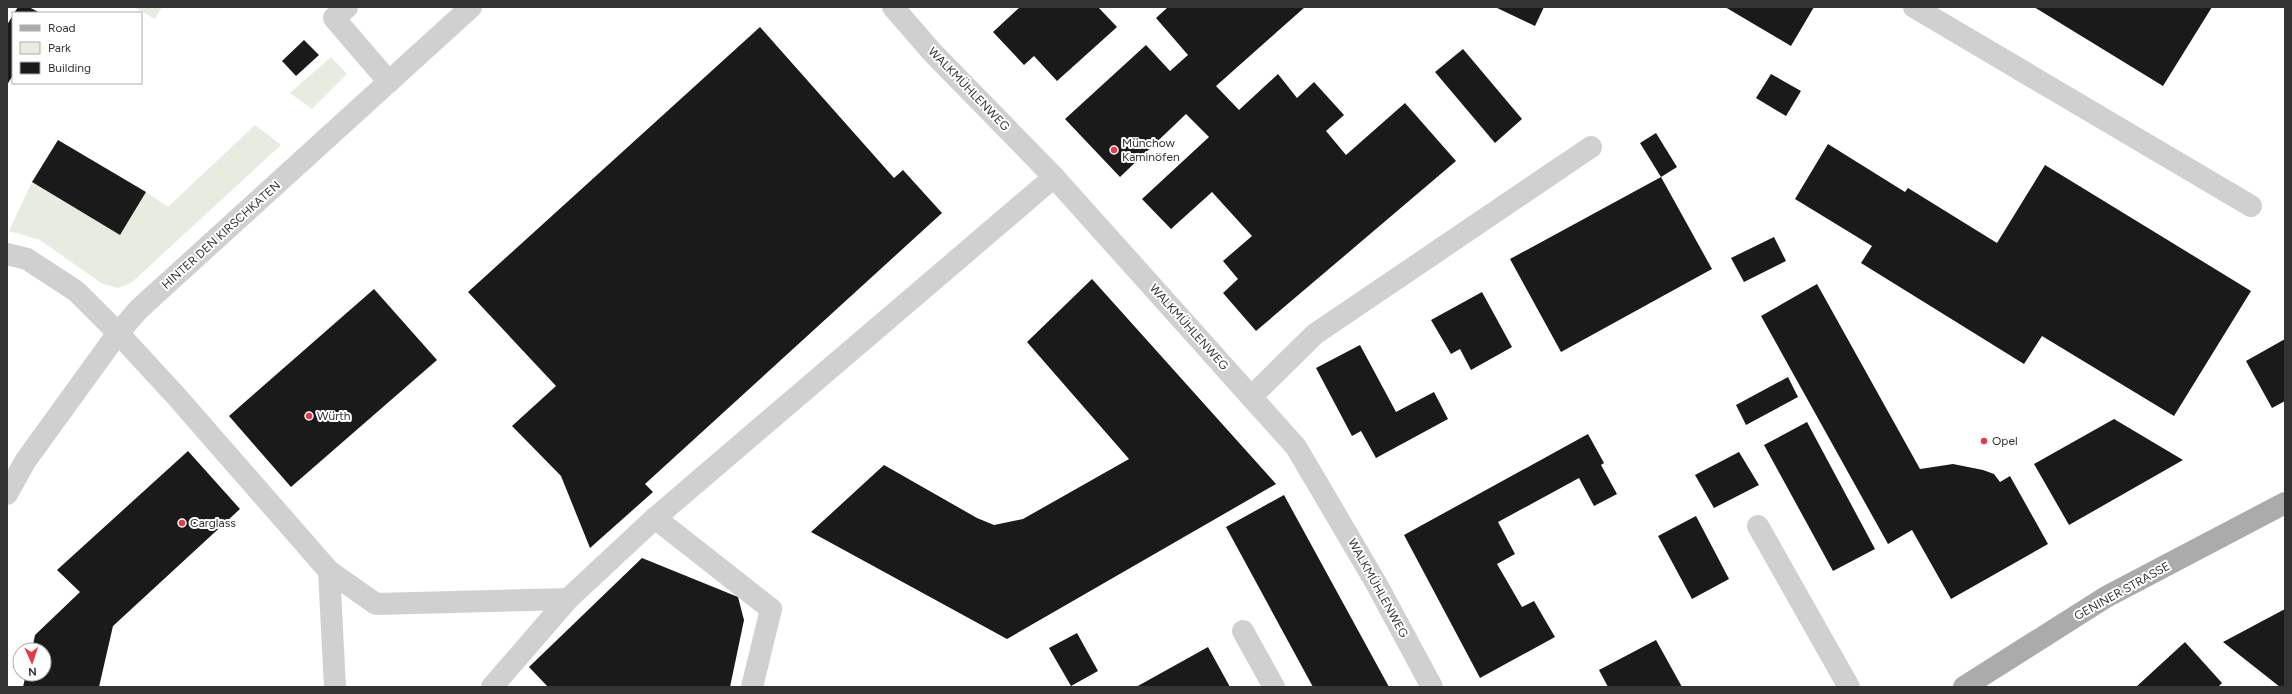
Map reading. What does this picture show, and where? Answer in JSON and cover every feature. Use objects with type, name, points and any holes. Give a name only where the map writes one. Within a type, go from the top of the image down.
[{"type":"main road","name":"GENINER STRASSE","points":[[1964,687],[2106,597],[2285,503]]},
{"type":"street","points":[[346,7],[334,18],[389,82]]},
{"type":"street","name":"HINTER DEN KIRSCHKATEN","points":[[7,494],[26,460],[118,332],[139,309],[471,7]]},
{"type":"street","name":"WALKMÜHLENWEG","points":[[893,7],[932,52],[1054,177],[1296,447],[1376,583],[1432,687]]},
{"type":"street","points":[[1914,7],[2251,206]]},
{"type":"street","points":[[1251,397],[1315,334],[1591,147]]},
{"type":"street","points":[[492,687],[568,598],[655,518],[1054,177]]},
{"type":"street","points":[[7,254],[27,259],[76,292],[118,332],[329,571],[376,604],[568,598]]},
{"type":"street","points":[[655,518],[771,609],[752,687]]},
{"type":"street","points":[[1758,526],[1849,687]]},
{"type":"street","points":[[329,571],[335,687]]},
{"type":"street","points":[[1243,631],[1274,687]]},
{"type":"green space","points":[[134,7],[162,7],[155,19]]},
{"type":"green space","points":[[331,57],[347,74],[312,109],[290,93]]},
{"type":"green space","points":[[255,125],[281,145],[131,283],[118,288],[101,283],[40,240],[9,231],[32,182],[120,235],[146,192],[168,207]]},
{"type":"building","points":[[18,7],[29,7],[38,12],[15,12]]},
{"type":"building","points":[[1020,7],[1098,7],[1117,27],[1057,81],[1034,56],[1024,65],[993,32]]},
{"type":"building","points":[[1168,7],[1305,7],[1216,86],[1239,110],[1278,74],[1297,98],[1314,82],[1344,115],[1326,131],[1346,155],[1405,103],[1456,161],[1256,331],[1223,293],[1238,279],[1223,261],[1252,236],[1212,192],[1171,229],[1142,199],[1209,137],[1186,114],[1120,177],[1065,119],[1146,45],[1170,71],[1188,55],[1156,18]]},
{"type":"building","points":[[1495,7],[1544,7],[1535,26]]},
{"type":"building","points":[[1725,7],[1814,7],[1791,46]]},
{"type":"building","points":[[2034,7],[2212,7],[2163,86]]},
{"type":"building","points":[[12,17],[12,77],[7,85],[7,25]]},
{"type":"building","points":[[760,27],[894,178],[903,170],[942,213],[645,484],[653,492],[590,548],[561,476],[512,426],[556,386],[468,292]]},
{"type":"building","points":[[304,40],[319,55],[296,76],[282,61]]},
{"type":"building","points":[[1463,49],[1522,119],[1495,143],[1435,72]]},
{"type":"building","points":[[1771,74],[1801,91],[1786,116],[1756,98]]},
{"type":"building","points":[[1656,133],[1677,167],[1661,177],[1640,143]]},
{"type":"building","points":[[58,140],[146,192],[120,235],[32,182]]},
{"type":"building","points":[[1828,144],[1905,192],[1908,188],[1997,243],[2045,165],[2251,291],[2174,416],[2042,336],[2024,364],[1861,263],[1872,246],[1795,199]]},
{"type":"building","points":[[1661,177],[1712,269],[1561,352],[1510,259]]},
{"type":"building","points":[[1774,237],[1786,261],[1744,282],[1731,258]]},
{"type":"building","points":[[1092,279],[1276,484],[1007,639],[811,532],[884,465],[977,518],[994,525],[1023,519],[1129,459],[1027,342]]},
{"type":"building","points":[[1817,284],[1920,469],[1953,464],[1983,470],[1994,474],[2000,482],[2010,476],[2048,544],[1951,599],[1912,530],[1888,544],[1761,316]]},
{"type":"building","points":[[374,289],[437,360],[291,487],[229,416]]},
{"type":"building","points":[[1482,292],[1512,347],[1471,370],[1460,349],[1451,354],[1431,320]]},
{"type":"building","points":[[2285,339],[2285,401],[2272,408],[2246,361]]},
{"type":"building","points":[[1360,345],[1396,412],[1434,392],[1448,419],[1376,458],[1361,431],[1352,436],[1316,368]]},
{"type":"building","points":[[1788,377],[1798,397],[1746,425],[1736,405]]},
{"type":"building","points":[[2114,419],[2183,460],[2069,525],[2034,464]]},
{"type":"building","points":[[1807,422],[1875,549],[1833,571],[1764,445]]},
{"type":"building","points":[[1588,434],[1604,463],[1601,465],[1617,494],[1594,506],[1579,478],[1498,522],[1515,554],[1497,564],[1522,607],[1534,601],[1555,637],[1480,678],[1404,535]]},
{"type":"building","points":[[188,451],[240,509],[113,626],[99,687],[23,687],[24,682],[52,682],[52,642],[34,642],[35,635],[80,592],[57,570]]},
{"type":"building","points":[[1739,452],[1759,485],[1714,508],[1695,475]]},
{"type":"building","points":[[1284,495],[1389,687],[1313,687],[1226,527]]},
{"type":"building","points":[[1696,516],[1729,579],[1692,599],[1658,536]]},
{"type":"building","points":[[642,558],[738,597],[744,620],[730,687],[548,687],[529,667]]},
{"type":"building","points":[[2285,609],[2285,687],[2280,687],[2223,642]]},
{"type":"building","points":[[1077,633],[1098,671],[1071,686],[1049,648]]},
{"type":"building","points":[[1656,640],[1682,687],[1608,687],[1599,670]]},
{"type":"building","points":[[2185,642],[2222,683],[2218,687],[2136,687]]},
{"type":"building","points":[[1208,647],[1230,687],[1136,687]]},
{"type":"place","name":"Münchow Kaminöfen","points":[[1114,150]]},
{"type":"place","name":"Würth","points":[[309,416]]},
{"type":"place","name":"Opel","points":[[1984,441]]},
{"type":"place","name":"Carglass","points":[[182,523]]}]
